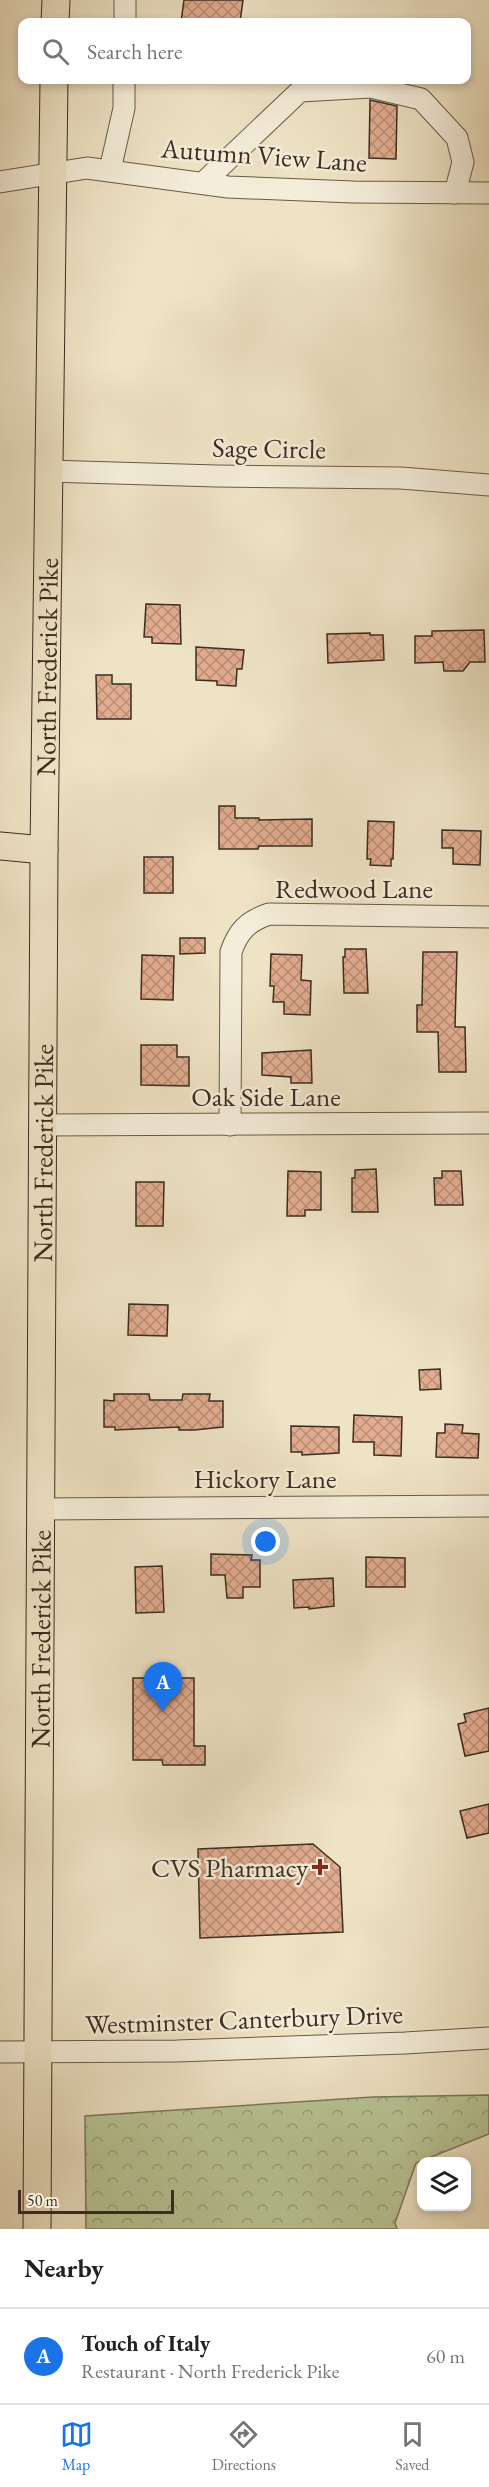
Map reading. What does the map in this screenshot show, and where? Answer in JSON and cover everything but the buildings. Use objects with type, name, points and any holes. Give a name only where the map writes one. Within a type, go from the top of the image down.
[{"type":"main road","points":[[55,18],[56,0]]},
{"type":"main road","name":"North Frederick Pike","points":[[37,2229],[44,850],[54,84]]},
{"type":"main road","points":[[0,846],[44,850]]},
{"type":"street","points":[[125,0],[125,18]]},
{"type":"street","points":[[110,170],[124,108],[124,84]]},
{"type":"street","points":[[203,183],[300,91],[371,87],[421,99],[457,138],[463,162],[455,193]]},
{"type":"street","name":"Autumn View Lane","points":[[0,182],[87,168],[228,187],[353,192],[489,193]]},
{"type":"street","name":"Sage Circle","points":[[48,471],[401,478],[489,485]]},
{"type":"street","name":"Redwood Lane","points":[[230,1125],[231,952],[243,928],[255,919],[269,914],[489,917]]},
{"type":"street","name":"Oak Side Lane","points":[[44,1125],[489,1123]]},
{"type":"street","name":"Hickory Lane","points":[[41,1509],[489,1506]]},
{"type":"street","name":"Westminster Canterbury Drive","points":[[0,2052],[37,2053],[405,2043],[489,2038]]},
{"type":"green space","points":[[489,2095],[489,2134],[431,2157],[417,2157],[395,2223],[397,2229],[86,2229],[85,2116],[373,2097]]},
{"type":"place","name":"Touch of Italy","points":[[163,1712]]},
{"type":"place","name":"CVS Pharmacy","points":[[320,1867]]}]
